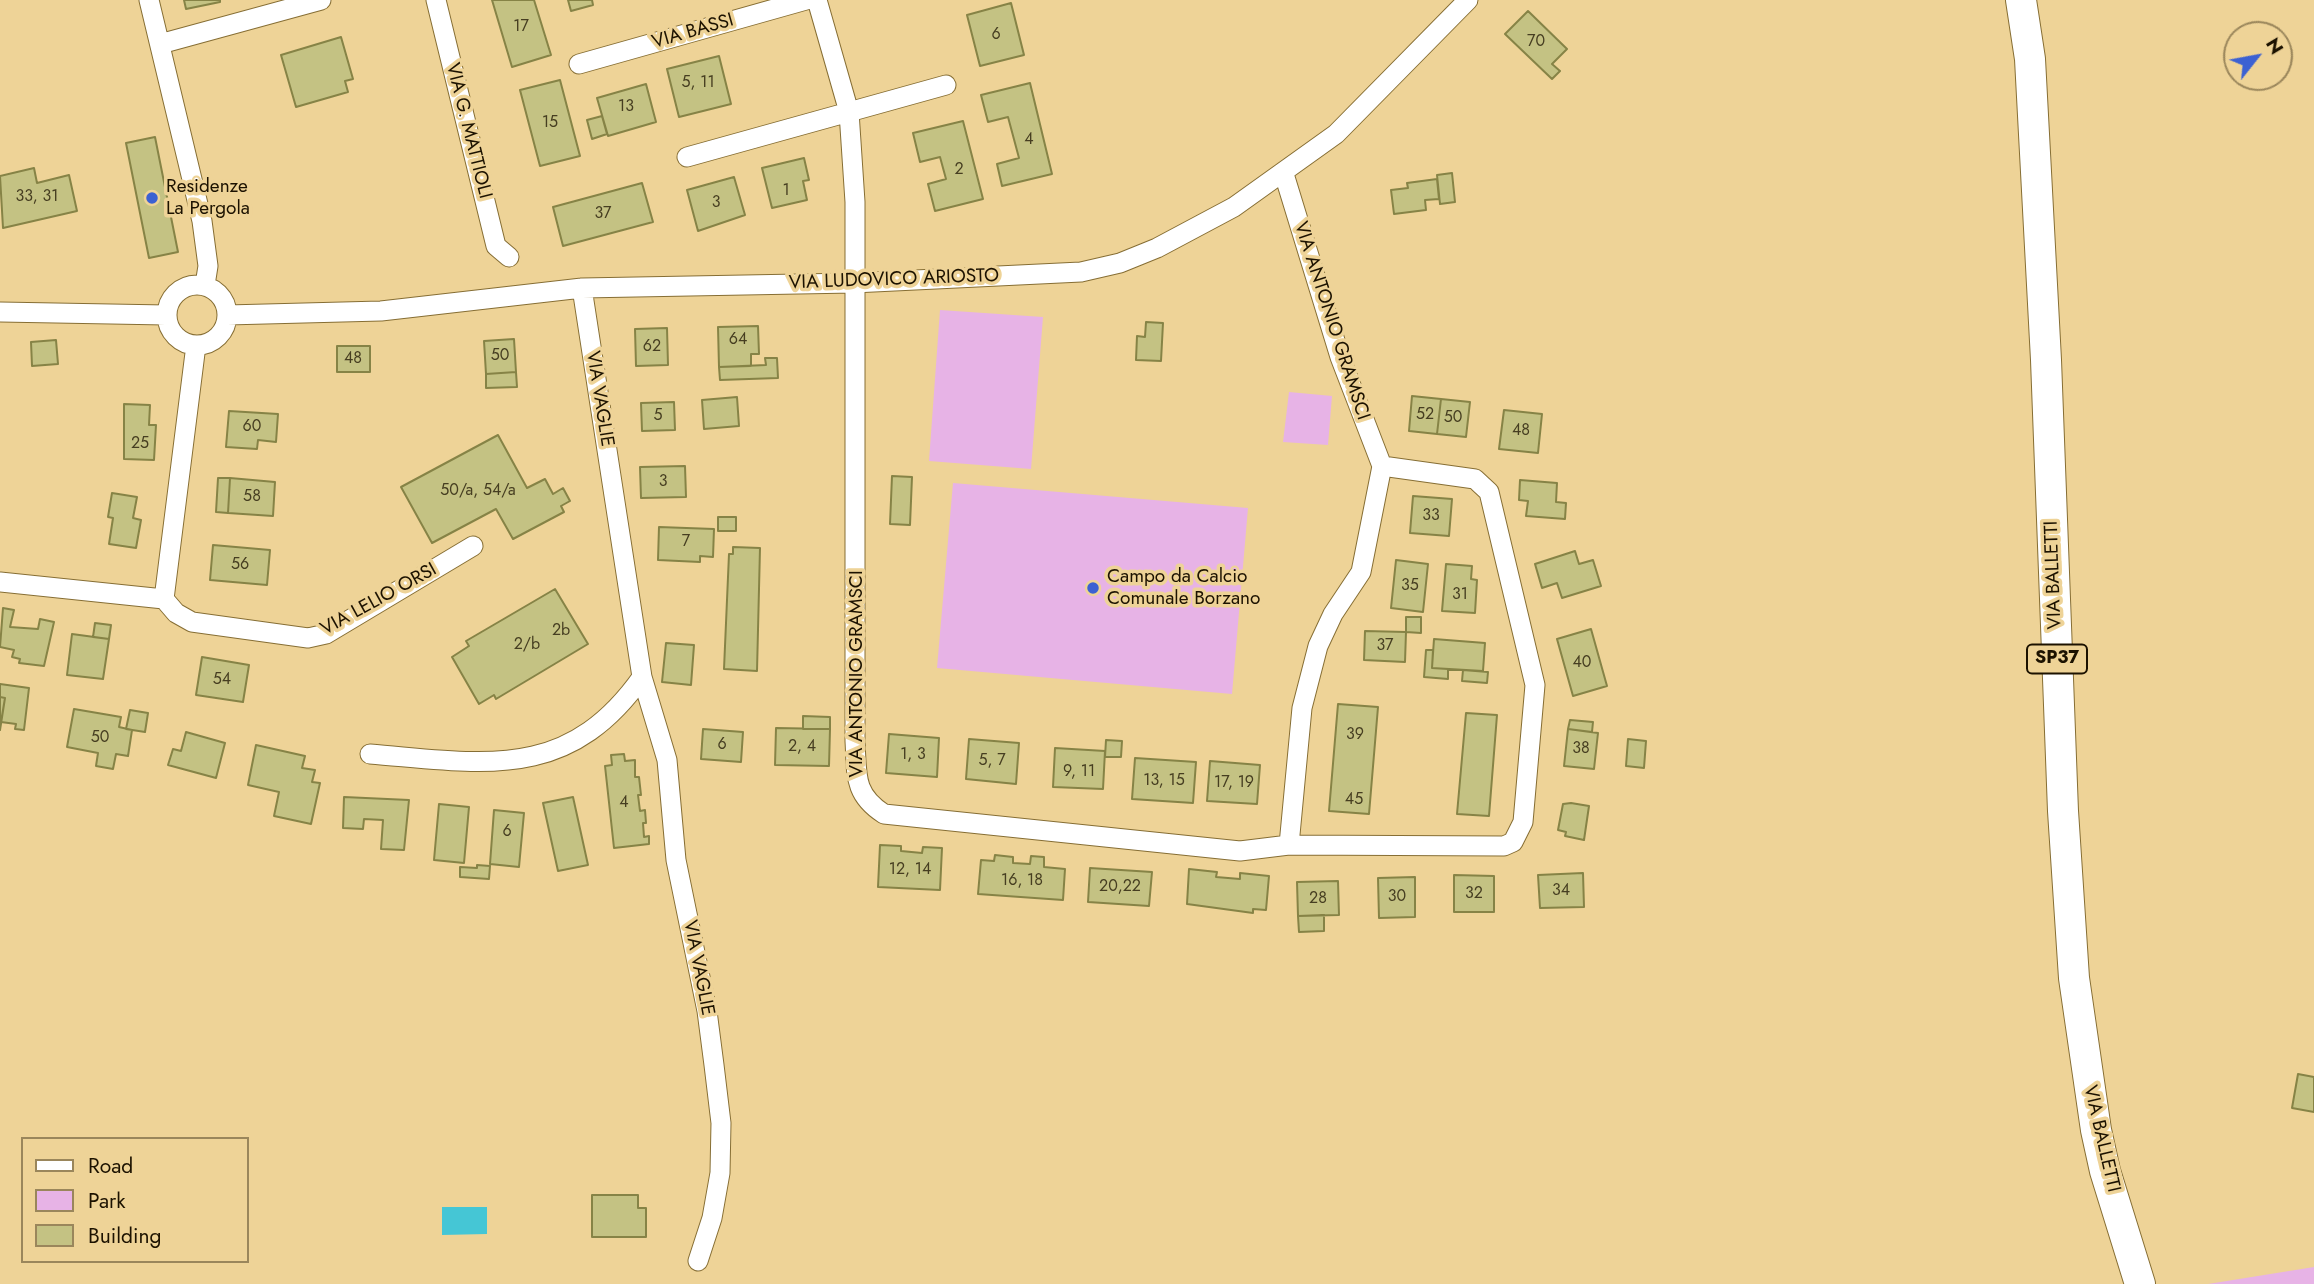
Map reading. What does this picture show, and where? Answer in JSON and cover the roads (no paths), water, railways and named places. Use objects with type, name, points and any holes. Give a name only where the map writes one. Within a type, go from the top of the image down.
[{"type":"main road","name":"VIA BALLETTI","points":[[2026,9],[2046,360],[2063,811],[2074,978],[2096,1130],[2105,1171],[2140,1284]]},
{"type":"street","points":[[160,44],[321,0]]},
{"type":"street","name":"VIA G. MATTIOLI","points":[[436,0],[496,246],[509,257]]},
{"type":"street","name":"VIA BASSI","points":[[579,64],[806,0]]},
{"type":"street","points":[[817,0],[849,112],[855,202],[853,284]]},
{"type":"street","name":"VIA LUDOVICO ARIOSTO","points":[[227,316],[381,311],[582,288],[853,284],[1081,272],[1121,263],[1157,248],[1212,219],[1284,174],[1336,134],[1468,0]]},
{"type":"street","points":[[149,1],[202,221],[208,266],[205,285]]},
{"type":"street","points":[[687,157],[946,85]]},
{"type":"street","name":"VIA ANTONIO GRAMSCI","points":[[853,284],[857,483],[855,741],[858,786],[872,806],[884,814],[900,817],[991,823],[1240,851],[1289,845],[1504,846],[1513,842],[1523,822],[1535,685],[1489,492],[1475,479],[1382,466],[1340,357],[1284,174]]},
{"type":"street","points":[[205,285],[221,296],[227,316],[226,325],[214,340],[196,345],[178,339],[167,324],[167,305],[178,290],[186,286],[205,285]]},
{"type":"street","name":"VIA VAGLIE","points":[[582,288],[642,677],[667,760],[676,860],[707,1011],[720,1123],[720,1173],[712,1218],[698,1261]]},
{"type":"street","points":[[0,312],[166,315]]},
{"type":"street","points":[[0,582],[164,599],[196,345]]},
{"type":"street","points":[[1289,845],[1302,708],[1318,646],[1333,614],[1361,572],[1382,466]]},
{"type":"street","name":"VIA LELIO ORSI","points":[[164,599],[176,613],[192,622],[308,638],[327,634],[473,546]]},
{"type":"street","points":[[370,754],[454,762],[500,762],[551,754],[591,732],[642,677]]},
{"type":"water","points":[[442,1207],[487,1207],[487,1234],[442,1235]]},
{"type":"place","name":"Residenze La Pergola","points":[[152,198]]},
{"type":"place","name":"Campo da Calcio Comunale Borzano","points":[[1093,588]]}]
